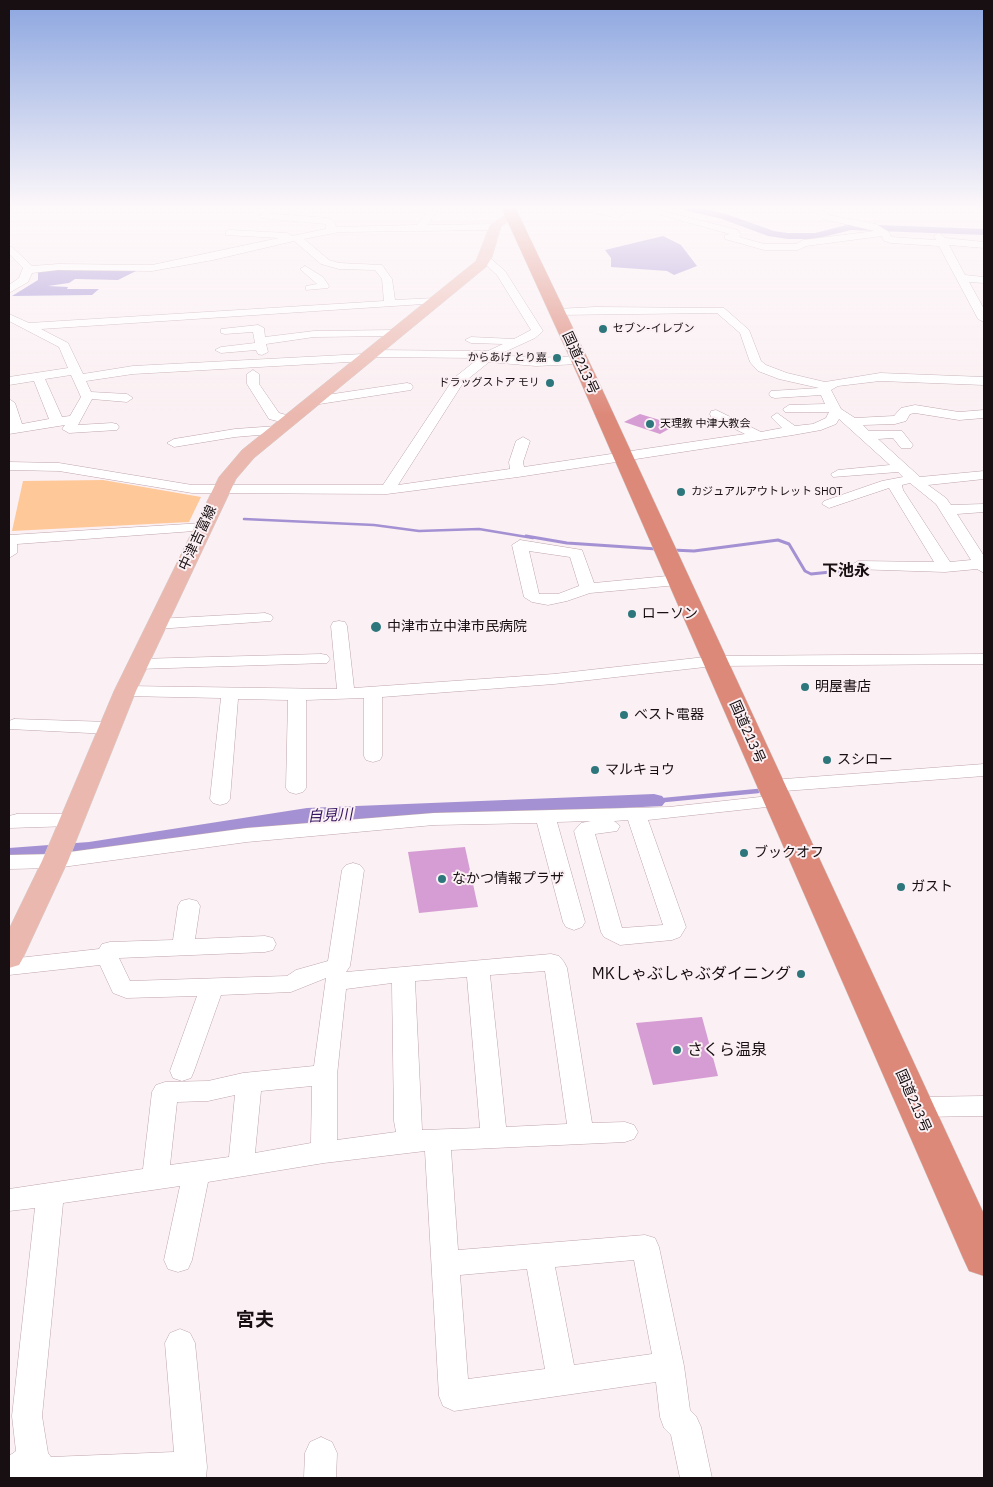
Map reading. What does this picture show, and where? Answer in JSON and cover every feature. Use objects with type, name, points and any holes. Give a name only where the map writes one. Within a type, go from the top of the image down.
[{"type":"highway","name":"国道213号","points":[[539,276],[579,360],[984,1258]]},
{"type":"main road","name":"中津吉富線","points":[[9,958],[64,839],[125,691],[221,490],[239,463],[464,276]]},
{"type":"street","points":[[9,290],[24,280],[25,276]]},
{"type":"street","points":[[310,288],[324,286],[315,276]]},
{"type":"street","points":[[385,276],[388,280],[386,285],[390,302]]},
{"type":"street","points":[[387,490],[456,383],[488,357],[534,334],[537,329],[503,276]]},
{"type":"street","points":[[962,278],[984,280]]},
{"type":"street","points":[[962,278],[983,313]]},
{"type":"street","points":[[29,326],[108,320],[112,331],[135,329],[138,318],[249,306],[435,301]]},
{"type":"street","points":[[228,302],[249,306],[270,302]]},
{"type":"street","points":[[556,312],[595,310],[720,310],[745,332],[756,362],[765,370],[827,388]]},
{"type":"street","points":[[9,317],[64,345],[86,396],[86,403],[69,429],[112,427]]},
{"type":"street","points":[[225,331],[258,328],[262,350]]},
{"type":"street","points":[[9,381],[38,376],[136,370],[262,350],[314,334],[395,333]]},
{"type":"street","points":[[471,340],[497,340],[516,343]]},
{"type":"street","points":[[223,352],[262,350],[368,356],[418,353],[536,362],[579,360]]},
{"type":"street","points":[[765,370],[791,367]]},
{"type":"street","points":[[253,374],[253,384],[274,416],[289,420]]},
{"type":"street","points":[[38,376],[57,422]]},
{"type":"street","points":[[775,394],[827,388],[837,382],[880,378],[984,381]]},
{"type":"street","points":[[313,401],[407,387]]},
{"type":"street","points":[[827,388],[836,410],[852,422],[910,476],[942,501],[982,566]]},
{"type":"street","points":[[86,396],[127,398]]},
{"type":"street","points":[[9,403],[13,429],[75,419]]},
{"type":"street","points":[[789,409],[836,410]]},
{"type":"street","points":[[9,466],[59,467],[176,487],[221,490],[387,490],[518,473],[793,431],[827,423],[836,410]]},
{"type":"street","points":[[852,422],[895,420],[901,418],[905,412],[915,410],[960,416],[984,414]]},
{"type":"street","points":[[716,414],[764,435]]},
{"type":"street","points":[[777,417],[793,431]]},
{"type":"street","points":[[752,420],[764,435]]},
{"type":"street","points":[[174,443],[235,433],[277,430]]},
{"type":"street","points":[[866,435],[897,434],[906,445]]},
{"type":"street","points":[[518,473],[516,462],[523,441]]},
{"type":"street","points":[[838,474],[910,476],[984,475]]},
{"type":"street","points":[[829,504],[895,483],[910,476]]},
{"type":"street","points":[[895,483],[896,490],[944,566]]},
{"type":"street","points":[[947,510],[984,508]]},
{"type":"street","points":[[9,543],[203,527]]},
{"type":"street","points":[[588,588],[577,553],[520,545],[532,597],[548,600],[588,588],[678,580]]},
{"type":"street","points":[[858,566],[982,566]]},
{"type":"street","points":[[157,624],[265,618]]},
{"type":"street","points":[[339,626],[346,694]]},
{"type":"street","points":[[138,664],[205,655],[255,653],[311,654]]},
{"type":"street","points":[[125,691],[346,694],[554,679],[714,661],[984,659]]},
{"type":"street","points":[[373,692],[373,756]]},
{"type":"street","points":[[220,799],[230,693]]},
{"type":"street","points":[[296,788],[297,694]]},
{"type":"street","points":[[14,725],[110,728]]},
{"type":"street","points":[[638,819],[676,927],[672,932],[620,937],[612,932],[584,831],[588,828],[638,819],[684,812],[774,793],[984,770]]},
{"type":"street","points":[[9,862],[64,839],[247,835],[434,819],[546,817],[638,819]]},
{"type":"street","points":[[546,817],[574,922]]},
{"type":"street","points":[[9,822],[17,820],[64,839]]},
{"type":"street","points":[[107,956],[121,987],[126,990],[291,984],[304,976],[339,966],[353,870]]},
{"type":"street","points":[[183,947],[189,906]]},
{"type":"street","points":[[107,956],[110,950],[265,944]]},
{"type":"street","points":[[9,967],[107,956]]},
{"type":"street","points":[[324,1152],[325,1075],[334,982],[478,967],[551,962],[556,968],[580,1134]]},
{"type":"street","points":[[478,967],[494,1138]]},
{"type":"street","points":[[404,974],[407,1121],[424,1141],[445,1264],[454,1396],[668,1366]]},
{"type":"street","points":[[182,1070],[212,987]]},
{"type":"street","points":[[155,1179],[165,1092],[208,1091],[249,1083],[325,1075]]},
{"type":"street","points":[[241,1166],[249,1083]]},
{"type":"street","points":[[916,1107],[984,1106]]},
{"type":"street","points":[[9,1200],[324,1152],[424,1141],[625,1132]]},
{"type":"street","points":[[178,1260],[196,1173]]},
{"type":"street","points":[[50,1195],[28,1416],[21,1467],[43,1473],[190,1473],[180,1343]]},
{"type":"street","points":[[445,1264],[646,1247],[668,1366],[675,1416],[685,1427],[696,1478]]},
{"type":"street","points":[[539,1256],[562,1381]]},
{"type":"shaded area","points":[[38,276],[125,276],[118,280],[75,279],[69,283],[48,286],[68,287],[67,289],[99,289],[92,295],[12,296],[38,280]]},
{"type":"shaded area","points":[[103,480],[201,497],[189,522],[12,531],[23,481]]},
{"type":"building","name":"天理教 中津大教会","points":[[640,414],[676,425],[660,434],[624,422]]},
{"type":"building","name":"なかつ情報プラザ","points":[[465,847],[478,907],[419,913],[408,852]]},
{"type":"building","name":"さくら温泉","points":[[702,1017],[718,1076],[653,1085],[636,1023]]},
{"type":"waterway","points":[[244,519],[374,525],[419,531],[479,529],[533,538]]},
{"type":"waterway","points":[[526,536],[567,543],[657,549]]},
{"type":"waterway","points":[[672,550],[694,551],[778,540],[789,544],[805,571],[811,574],[860,569]]},
{"type":"waterway","points":[[654,801],[758,791]]},
{"type":"waterway","name":"自見川","points":[[9,856],[89,850],[307,816],[654,801]]},
{"type":"place","name":"セブン-イレブン","points":[[603,329]]},
{"type":"place","name":"からあげ とり嘉","points":[[557,358]]},
{"type":"place","name":"ドラッグストア モリ","points":[[550,383]]},
{"type":"place","name":"天理教 中津大教会","points":[[650,424]]},
{"type":"place","name":"カジュアルアウトレット SHOT","points":[[681,492]]},
{"type":"place","name":"ローソン","points":[[632,614]]},
{"type":"place","name":"中津市立中津市民病院","points":[[376,627]]},
{"type":"place","name":"明屋書店","points":[[805,687]]},
{"type":"place","name":"ベスト電器","points":[[624,715]]},
{"type":"place","name":"スシロー","points":[[827,760]]},
{"type":"place","name":"マルキョウ","points":[[595,770]]},
{"type":"place","name":"ブックオフ","points":[[744,853]]},
{"type":"place","name":"なかつ情報プラザ","points":[[442,879]]},
{"type":"place","name":"ガスト","points":[[901,887]]},
{"type":"place","name":"MKしゃぶしゃぶダイニング","points":[[801,974]]},
{"type":"place","name":"さくら温泉","points":[[677,1050]]},
{"type":"district","name":"下池永","points":[[846,571]]},
{"type":"district","name":"宮夫","points":[[255,1321]]}]
